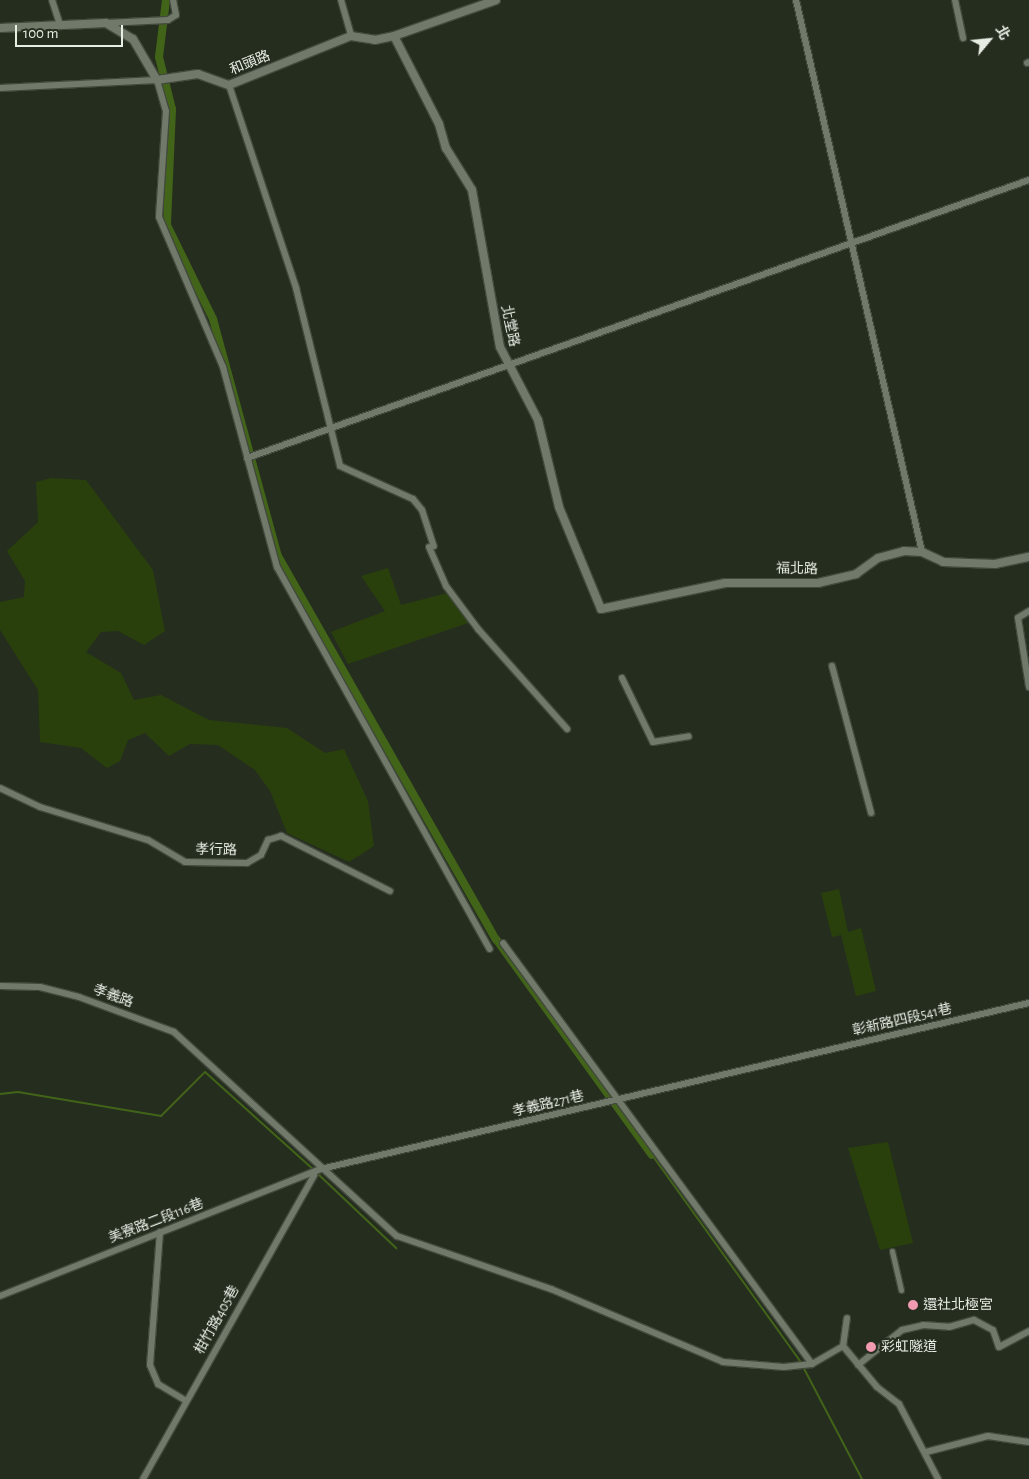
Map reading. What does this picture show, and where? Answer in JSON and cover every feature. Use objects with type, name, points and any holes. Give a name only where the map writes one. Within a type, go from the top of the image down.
[{"type":"street","points":[[52,0],[60,26]]},
{"type":"street","points":[[0,28],[168,20],[176,15],[173,0]]},
{"type":"street","points":[[341,0],[351,36],[375,40],[394,36],[496,0]]},
{"type":"street","points":[[796,0],[922,552]]},
{"type":"street","points":[[955,0],[963,38]]},
{"type":"street","points":[[106,23],[139,46],[157,80],[166,111],[159,217],[223,367],[276,567],[490,949]]},
{"type":"street","name":"和頭路","points":[[157,80],[198,74],[229,85],[351,36]]},
{"type":"street","name":"北堂路","points":[[394,36],[439,124],[446,148],[472,190],[500,347],[538,420],[559,507],[596,603],[612,608],[645,602]]},
{"type":"street","points":[[0,88],[157,80]]},
{"type":"street","points":[[229,85],[296,288],[340,466],[413,499],[422,510],[432,547],[446,586],[478,629],[567,730]]},
{"type":"street","points":[[247,458],[1029,180]]},
{"type":"street","name":"福北路","points":[[645,602],[725,582],[818,583],[856,574],[892,553],[922,552],[943,562],[995,564],[1029,556]]},
{"type":"street","points":[[1029,611],[1018,618],[1029,687]]},
{"type":"street","points":[[832,666],[871,813]]},
{"type":"street","points":[[622,678],[653,742],[689,736]]},
{"type":"street","name":"孝行路","points":[[0,788],[40,807],[148,840],[185,862],[247,863],[261,855],[268,840],[281,836],[390,891]]},
{"type":"street","points":[[503,943],[812,1364],[843,1346]]},
{"type":"street","name":"孝義路","points":[[0,986],[40,987],[79,997],[174,1032],[206,1059],[321,1169],[408,1241],[551,1289],[723,1362],[799,1368],[812,1364]]},
{"type":"street","name":"彰新路四段541巷","points":[[781,1062],[1029,1003]]},
{"type":"street","name":"孝義路271巷","points":[[321,1169],[781,1062]]},
{"type":"street","name":"美寮路二段116巷","points":[[0,1296],[160,1232],[314,1174],[321,1169]]},
{"type":"street","name":"柑竹路405巷","points":[[143,1479],[314,1174]]},
{"type":"street","points":[[160,1232],[150,1365],[158,1384],[186,1401]]},
{"type":"street","points":[[892,1252],[901,1290]]},
{"type":"street","points":[[847,1318],[843,1346],[858,1365],[899,1404],[926,1452],[938,1479]]},
{"type":"street","points":[[858,1365],[902,1330],[923,1325],[950,1327],[974,1320],[994,1330],[999,1347],[1029,1331]]},
{"type":"street","points":[[926,1452],[988,1436],[1029,1442]]},
{"type":"green space","points":[[51,478],[86,480],[153,570],[165,631],[144,645],[118,631],[101,632],[86,652],[121,673],[134,700],[161,695],[209,720],[287,728],[325,753],[344,749],[368,801],[374,846],[349,862],[287,833],[270,791],[255,770],[218,745],[190,744],[169,756],[145,733],[128,740],[120,761],[107,768],[81,748],[40,742],[38,690],[0,630],[0,602],[24,597],[25,581],[7,551],[38,522],[36,482]]},
{"type":"green space","points":[[388,568],[401,605],[447,593],[471,622],[348,664],[331,632],[385,611],[361,576]]},
{"type":"green space","points":[[839,889],[848,932],[861,928],[876,991],[856,996],[841,935],[832,937],[821,893]]},
{"type":"green space","points":[[888,1142],[913,1243],[880,1250],[848,1148]]},
{"type":"waterway","points":[[166,0],[159,57],[172,109],[167,225],[213,319],[278,556],[496,939],[652,1155]]},
{"type":"waterway","points":[[0,1094],[18,1092],[161,1116],[205,1072],[314,1170]]},
{"type":"waterway","points":[[652,1155],[800,1361],[862,1479]]},
{"type":"waterway","points":[[318,1174],[396,1248]]},
{"type":"place","name":"還社北極宮","points":[[913,1305]]},
{"type":"place","name":"彩虹隧道","points":[[871,1347]]}]
